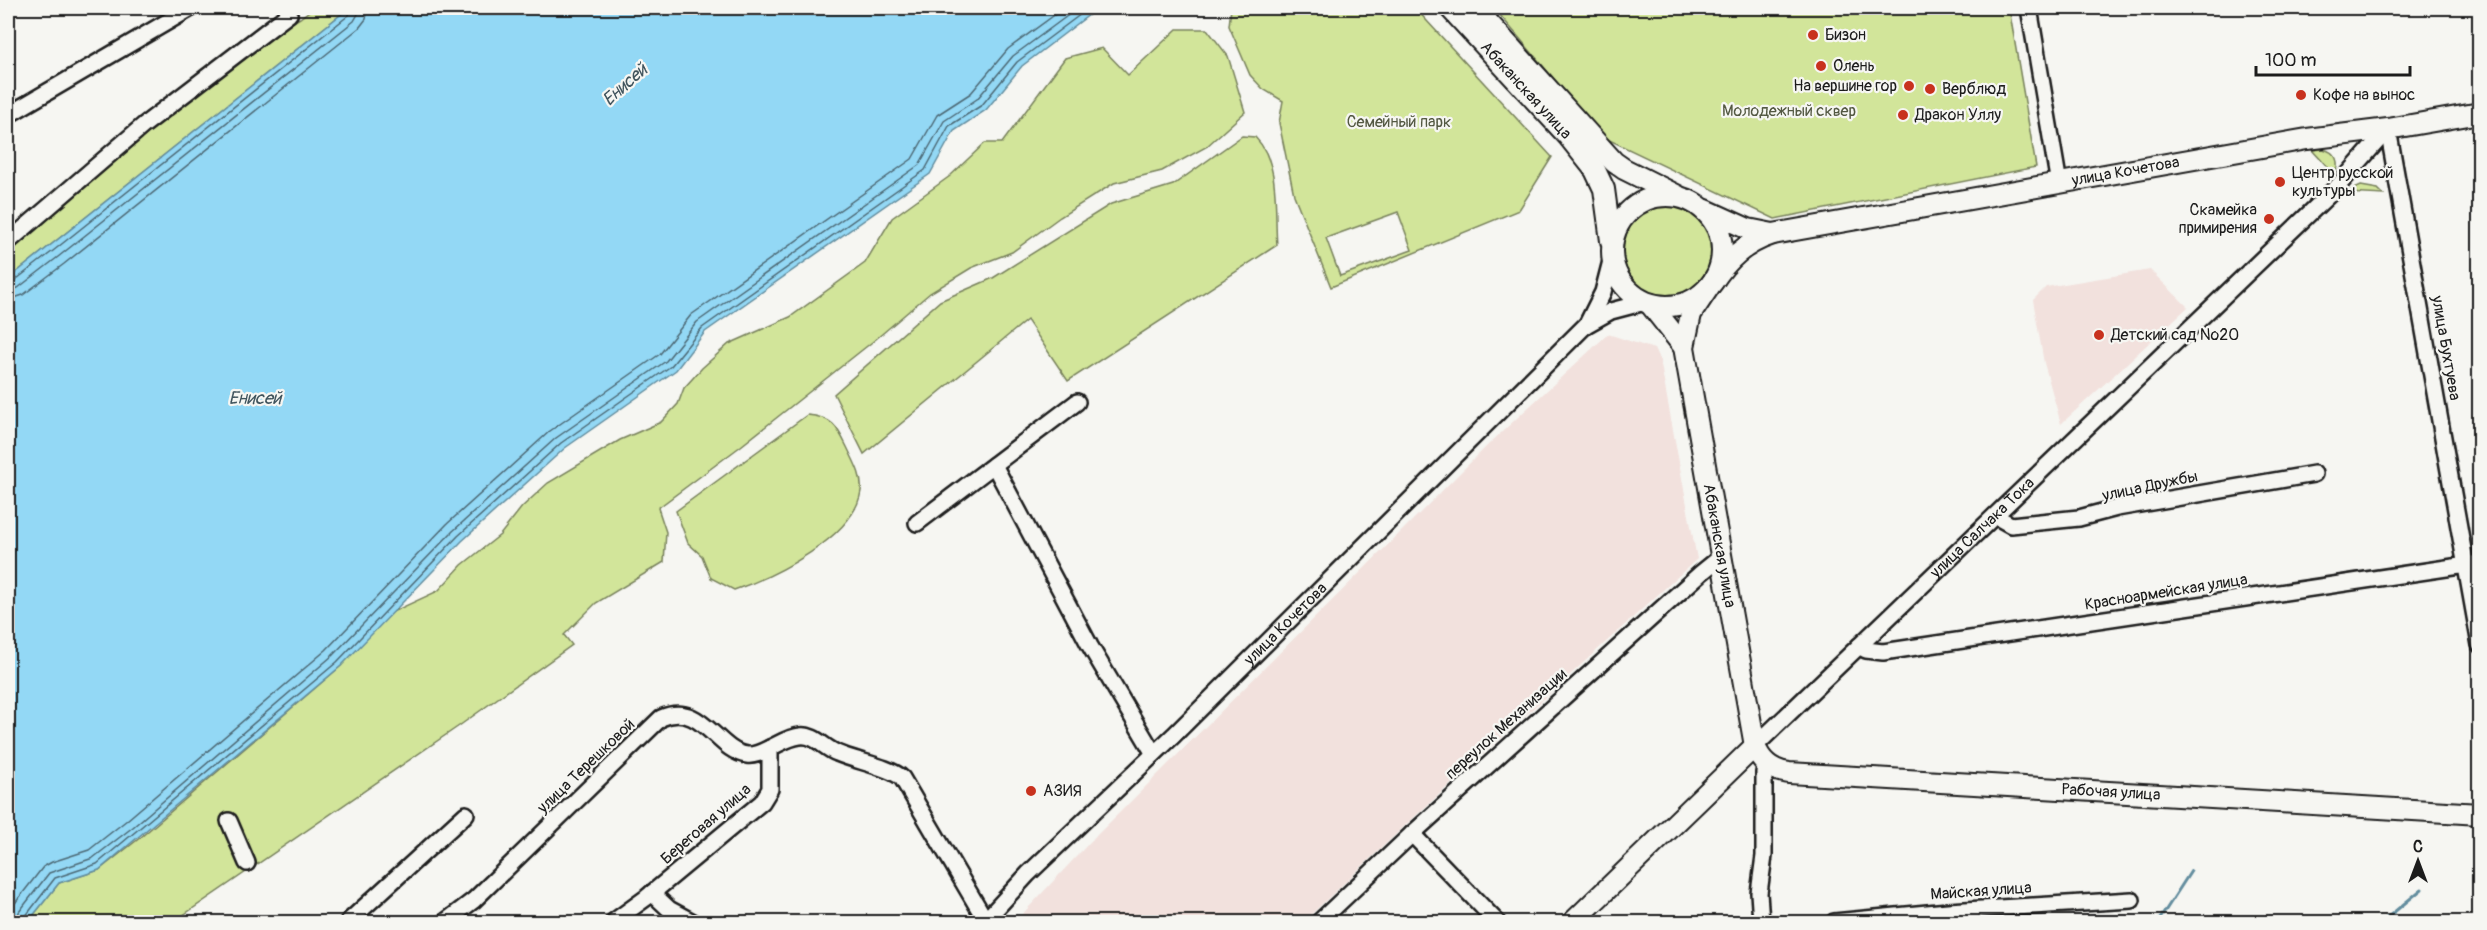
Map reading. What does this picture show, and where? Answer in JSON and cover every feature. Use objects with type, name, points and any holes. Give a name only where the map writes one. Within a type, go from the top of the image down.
[{"type":"main road","name":"Абаканская улица","points":[[1450,8],[1561,128],[1595,170],[1607,202],[1612,252]]},
{"type":"main road","name":"Абаканская улица","points":[[1475,8],[1614,162],[1689,201]]},
{"type":"main road","name":"улица Кочетова","points":[[1710,285],[1738,252],[1753,242],[1773,234],[2307,139],[2388,129],[2480,113]]},
{"type":"main road","points":[[1666,196],[1689,201],[1707,214],[1720,238],[1720,266],[1710,285],[1692,300],[1682,304],[1660,306],[1647,303],[1634,295],[1620,281],[1612,252],[1620,223],[1640,204],[1666,196]]},
{"type":"main road","name":"улица Кочетова","points":[[1689,201],[1732,224],[1773,234]]},
{"type":"main road","name":"Абаканская улица","points":[[1710,285],[1691,314],[1684,347],[1755,746]]},
{"type":"main road","name":"Абаканская улица","points":[[1647,303],[1684,347]]},
{"type":"main road","points":[[1755,746],[1760,758],[1768,765]]},
{"type":"main road","name":"улица Салчака Тока","points":[[1573,922],[1755,746]]},
{"type":"main road","name":"Рабочая улица","points":[[1768,765],[1789,773],[2480,814]]},
{"type":"street","points":[[8,115],[190,8]]},
{"type":"street","points":[[8,242],[144,125],[289,14],[287,8]]},
{"type":"street","points":[[2029,8],[2059,184]]},
{"type":"street","name":"улица Салчака Тока","points":[[1755,746],[2337,187],[2388,129]]},
{"type":"street","name":"улица Бухтуева","points":[[2388,129],[2473,564],[2480,645]]},
{"type":"street","name":"улица Кочетова","points":[[1586,325],[1603,292],[1612,252]]},
{"type":"street","name":"улица Кочетова","points":[[985,922],[1028,874],[1154,754],[1586,325],[1611,311],[1647,303]]},
{"type":"street","points":[[917,523],[1077,402]]},
{"type":"street","points":[[994,465],[1090,646],[1154,754]]},
{"type":"street","name":"улица Дружбы","points":[[1995,516],[2011,525],[2079,518],[2118,508],[2314,474]]},
{"type":"street","name":"переулок Механизации","points":[[1319,922],[1412,834],[1722,556]]},
{"type":"street","name":"Красноармейская улица","points":[[1859,646],[1883,652],[2473,564]]},
{"type":"street","name":"улица Терешковой","points":[[445,922],[474,900],[661,718],[671,714],[683,714],[704,725],[738,752],[748,755],[770,748]]},
{"type":"street","points":[[770,748],[799,736],[808,736],[860,763],[895,771],[923,811],[985,922]]},
{"type":"street","name":"Береговая улица","points":[[613,922],[652,893],[762,802],[770,789],[770,748]]},
{"type":"street","points":[[1761,922],[1759,893],[1764,856],[1764,772],[1768,765]]},
{"type":"street","points":[[348,922],[466,814]]},
{"type":"street","points":[[229,821],[247,863]]},
{"type":"street","points":[[1412,834],[1497,922]]},
{"type":"street","points":[[652,893],[669,909],[693,922]]},
{"type":"street","name":"Майская улица","points":[[1834,922],[1948,911],[2132,900]]},
{"type":"shaded area","name":"Детский сад №20","points":[[2150,270],[2188,307],[2061,424],[2044,363],[2033,300],[2046,287]]},
{"type":"shaded area","points":[[1608,334],[1654,349],[1660,360],[1697,559],[1303,922],[1015,922],[1090,842],[1490,443]]},
{"type":"green space","points":[[313,8],[349,8],[8,279],[8,250],[147,131],[270,35]]},
{"type":"green space","name":"Семейный парк","points":[[1231,8],[1415,8],[1552,157],[1519,210],[1331,287],[1294,195],[1279,123],[1283,101],[1263,89],[1250,75],[1229,26]],"holes":[[[1398,212],[1412,250],[1340,276],[1326,238]]]},
{"type":"green space","name":"Молодежный сквер","points":[[1494,8],[2009,8],[2036,167],[1775,219],[1603,137]]},
{"type":"green space","points":[[1177,29],[1207,29],[1228,56],[1245,112],[1206,147],[1162,171],[1114,183],[1060,217],[1012,252],[971,268],[930,293],[741,446],[658,508],[666,532],[664,562],[596,603],[564,635],[572,645],[459,726],[173,922],[28,922],[59,883],[99,870],[141,837],[341,666],[390,613],[438,591],[462,565],[500,535],[522,507],[548,483],[620,440],[661,422],[678,404],[684,388],[729,344],[790,317],[865,263],[892,218],[950,176],[985,143],[1002,143],[1065,58],[1102,48],[1128,75]]},
{"type":"green space","points":[[1242,136],[1255,137],[1269,160],[1275,188],[1277,245],[1068,381],[1027,320],[864,454],[834,394],[940,301],[993,278],[1111,204],[1173,185]]},
{"type":"green space","points":[[2323,149],[2336,158],[2337,166],[2334,174],[2312,150]]},
{"type":"green space","points":[[2361,186],[2378,189],[2384,195],[2346,193]]},
{"type":"green space","points":[[1667,206],[1685,209],[1700,220],[1711,235],[1714,253],[1711,271],[1700,286],[1685,297],[1667,300],[1649,297],[1634,286],[1623,271],[1620,253],[1623,235],[1634,220],[1649,209]]},
{"type":"green space","points":[[807,415],[828,420],[837,428],[861,480],[861,491],[855,508],[844,524],[810,553],[769,576],[734,590],[711,578],[702,556],[688,543],[676,511]]},
{"type":"water","name":"Енисей","points":[[349,8],[1098,8],[1022,66],[986,110],[954,131],[930,174],[705,332],[676,370],[565,448],[462,541],[341,666],[99,870],[59,883],[28,922],[8,922],[8,279]]},
{"type":"waterway","points":[[2158,922],[2191,871]]},
{"type":"waterway","points":[[2382,922],[2422,889]]},
{"type":"place","name":"Бизон","points":[[1813,35]]},
{"type":"place","name":"Олень","points":[[1821,66]]},
{"type":"place","name":"На вершине гор","points":[[1909,86]]},
{"type":"place","name":"Верблюд","points":[[1930,89]]},
{"type":"place","name":"Кофе на вынос","points":[[2301,95]]},
{"type":"place","name":"Дракон Уллу","points":[[1903,115]]},
{"type":"place","name":"Центр русской культуры","points":[[2280,182]]},
{"type":"place","name":"Скамейка примирения","points":[[2269,219]]},
{"type":"place","name":"Детский сад №20","points":[[2099,335]]},
{"type":"place","name":"АЗИЯ","points":[[1031,791]]}]
